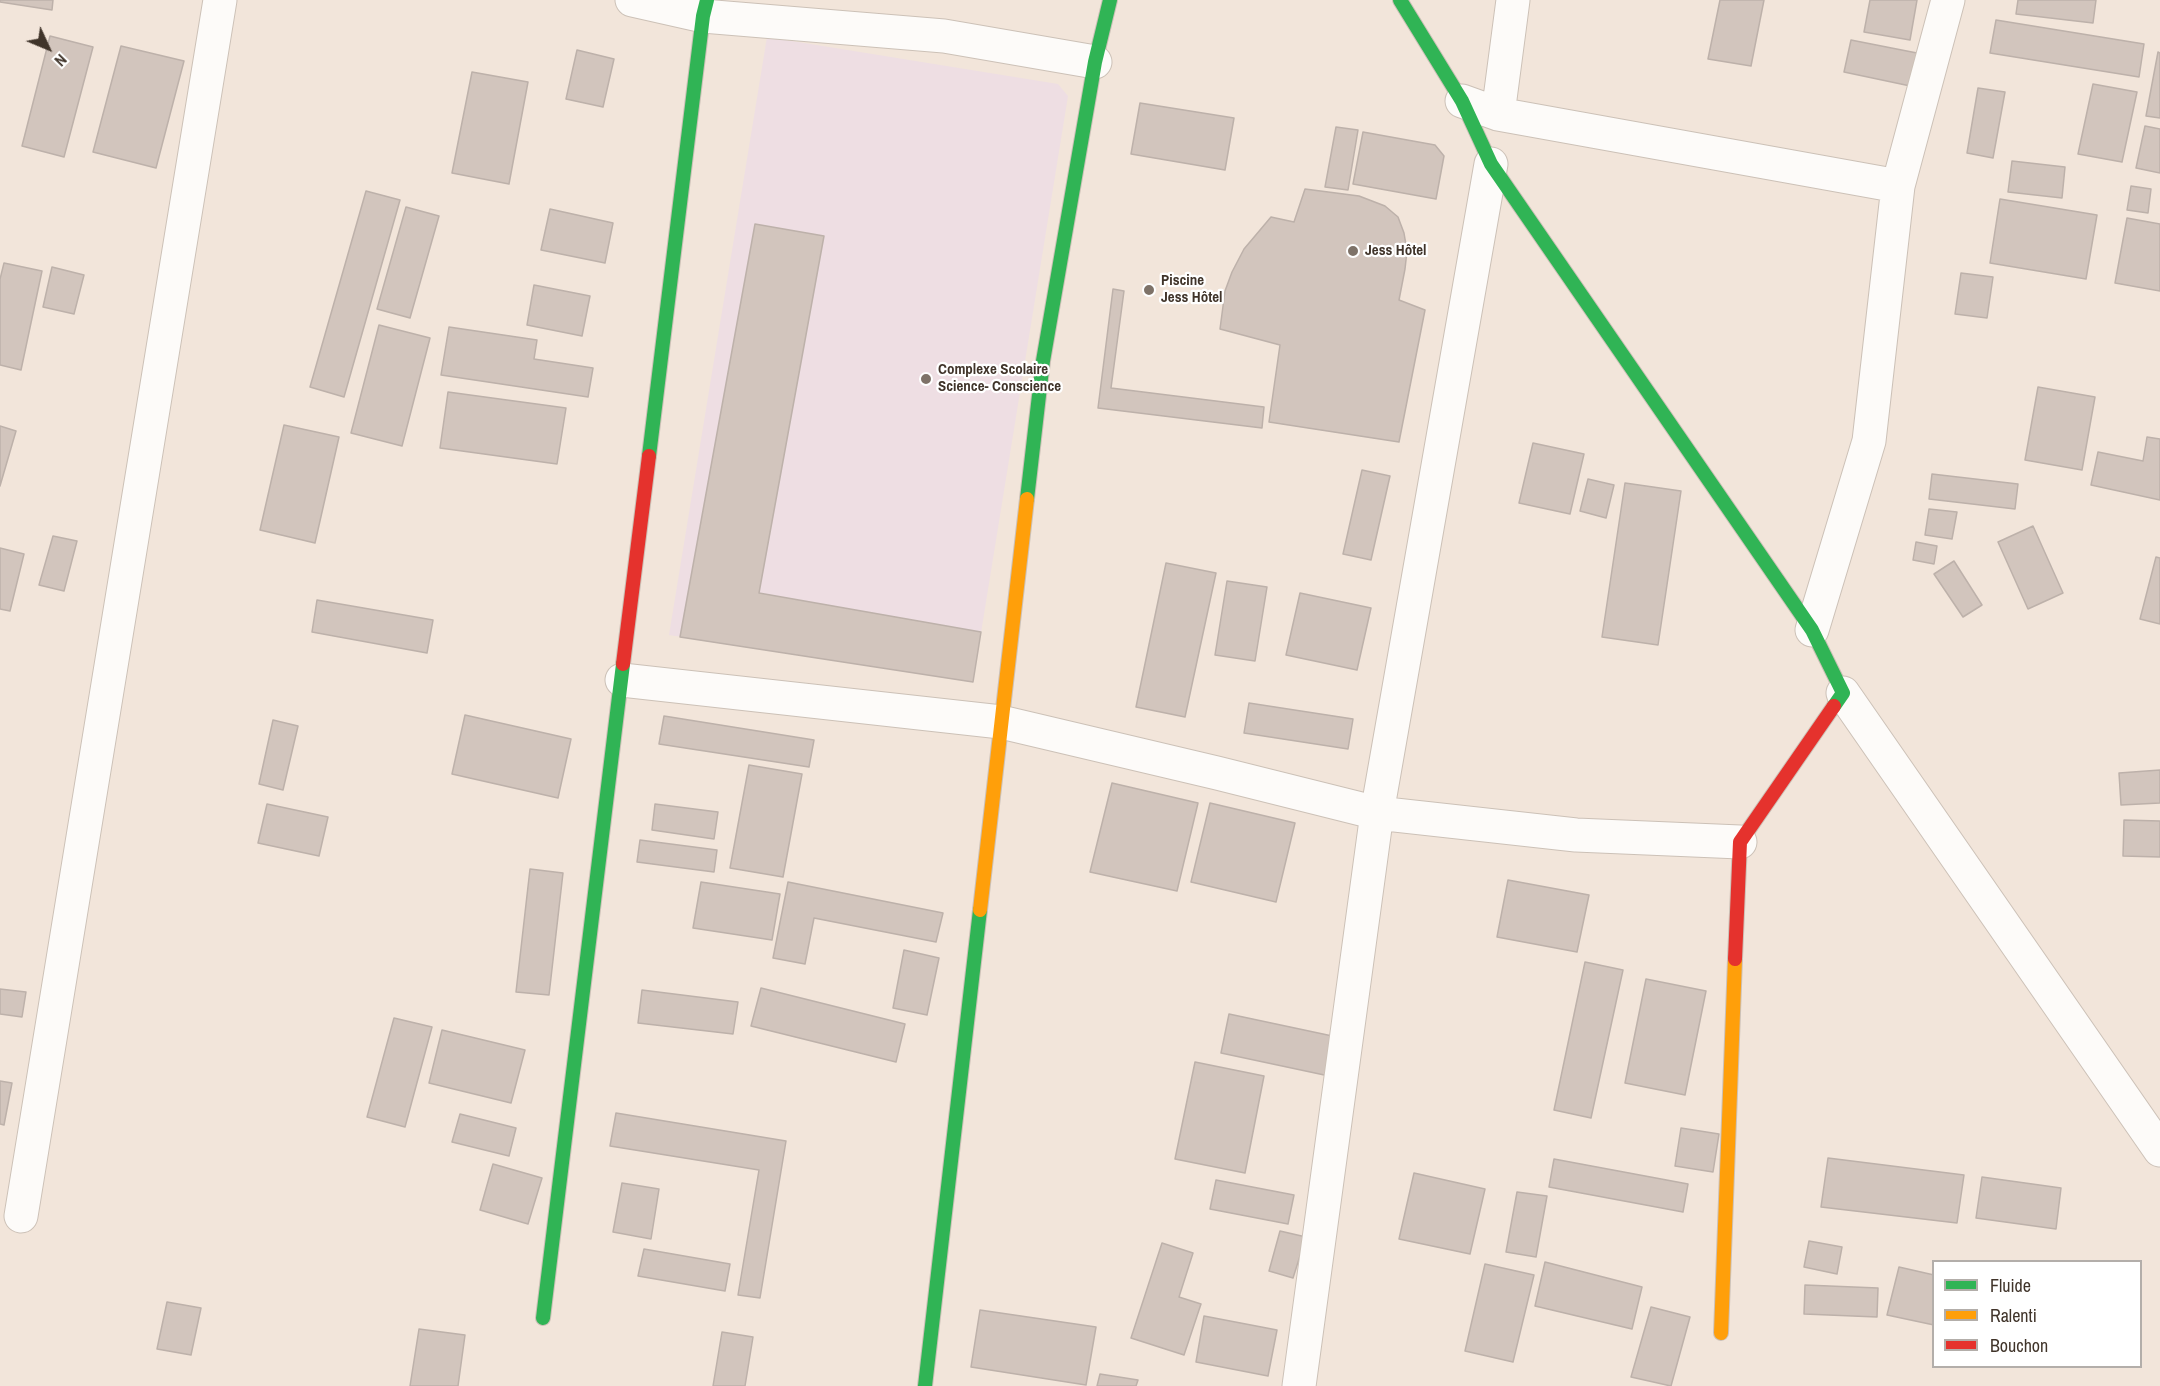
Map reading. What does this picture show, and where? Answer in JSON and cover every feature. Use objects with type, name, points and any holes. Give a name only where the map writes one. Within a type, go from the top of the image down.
[{"type":"street","points":[[21,1216],[220,0]]},
{"type":"street","points":[[632,0],[944,36],[1095,62]]},
{"type":"street","points":[[925,1386],[1043,361],[1095,62],[1110,0]]},
{"type":"street","points":[[1400,0],[1462,100],[1491,164],[1812,630],[1843,693],[2160,1150]]},
{"type":"street","points":[[1498,114],[1513,0]]},
{"type":"street","points":[[1812,630],[1869,441],[1898,186],[1948,0]]},
{"type":"street","points":[[543,1318],[705,8]]},
{"type":"street","points":[[1462,100],[1498,114],[1898,186]]},
{"type":"street","points":[[1299,1386],[1377,813],[1491,164]]},
{"type":"street","points":[[622,680],[1001,722],[1377,813],[1576,835],[1740,842]]},
{"type":"street","points":[[1721,1333],[1740,842],[1843,693]]},
{"type":"shaded area","points":[[767,37],[1058,84],[1068,96],[973,682],[669,635]]},
{"type":"building","points":[[0,0],[53,0],[52,10],[0,2]]},
{"type":"building","points":[[1720,0],[1764,0],[1751,66],[1708,59]]},
{"type":"building","points":[[1870,0],[1917,0],[1910,40],[1864,32]]},
{"type":"building","points":[[2018,0],[2096,0],[2093,23],[2016,14]]},
{"type":"building","points":[[1996,20],[2144,44],[2139,77],[1990,53]]},
{"type":"building","points":[[50,36],[93,47],[64,157],[22,146]]},
{"type":"building","points":[[1851,40],[1922,54],[1915,87],[1844,72]]},
{"type":"building","points":[[121,46],[184,61],[156,168],[93,152]]},
{"type":"building","points":[[577,50],[614,59],[603,107],[566,99]]},
{"type":"building","points":[[2158,52],[2160,53],[2160,118],[2146,116]]},
{"type":"building","points":[[472,72],[528,82],[509,184],[452,173]]},
{"type":"building","points":[[2093,84],[2137,92],[2122,162],[2078,154]]},
{"type":"building","points":[[1978,88],[2005,92],[1993,158],[1967,153]]},
{"type":"building","points":[[1140,103],[1234,118],[1225,170],[1131,154]]},
{"type":"building","points":[[2145,126],[2160,129],[2160,173],[2136,168]]},
{"type":"building","points":[[1336,127],[1358,130],[1348,190],[1325,187]]},
{"type":"building","points":[[1363,132],[1435,145],[1444,156],[1436,199],[1353,184]]},
{"type":"building","points":[[2012,161],[2065,167],[2062,198],[2008,192]]},
{"type":"building","points":[[2131,186],[2151,189],[2148,213],[2127,210]]},
{"type":"building","points":[[1305,189],[1359,196],[1385,206],[1398,217],[1404,233],[1407,251],[1399,300],[1425,310],[1399,442],[1269,422],[1280,345],[1220,329],[1225,291],[1244,249],[1271,217],[1294,222]]},
{"type":"building","points":[[366,191],[400,200],[344,397],[310,387]]},
{"type":"building","points":[[2000,199],[2097,215],[2086,279],[1990,263]]},
{"type":"building","points":[[406,207],[439,216],[410,318],[377,309]]},
{"type":"building","points":[[550,209],[613,223],[605,263],[541,250]]},
{"type":"building","points":[[2127,218],[2160,224],[2160,291],[2115,283]]},
{"type":"building","points":[[755,224],[824,236],[759,593],[981,632],[973,682],[680,637]]},
{"type":"building","points":[[4,263],[42,271],[21,370],[0,365],[0,279]]},
{"type":"building","points":[[52,267],[84,275],[74,314],[43,307]]},
{"type":"building","points":[[1961,273],[1993,277],[1987,318],[1955,314]]},
{"type":"building","points":[[534,285],[590,296],[582,336],[527,325]]},
{"type":"building","points":[[1113,289],[1124,291],[1111,388],[1264,407],[1262,428],[1098,408]]},
{"type":"building","points":[[379,325],[430,338],[402,446],[351,433]]},
{"type":"building","points":[[449,327],[537,340],[534,359],[593,368],[588,397],[441,375]]},
{"type":"building","points":[[2038,387],[2095,397],[2082,470],[2025,460]]},
{"type":"building","points":[[448,392],[566,408],[557,464],[440,448]]},
{"type":"building","points":[[284,425],[339,437],[315,543],[260,530]]},
{"type":"building","points":[[0,426],[16,431],[0,486]]},
{"type":"building","points":[[2147,437],[2160,439],[2160,500],[2091,485],[2098,452],[2143,461]]},
{"type":"building","points":[[1533,443],[1584,454],[1570,514],[1519,503]]},
{"type":"building","points":[[1362,470],[1390,476],[1371,560],[1343,554]]},
{"type":"building","points":[[1932,474],[2018,484],[2015,509],[1929,499]]},
{"type":"building","points":[[1588,479],[1614,485],[1606,518],[1580,511]]},
{"type":"building","points":[[1625,483],[1681,491],[1658,645],[1602,637]]},
{"type":"building","points":[[1929,509],[1957,512],[1952,539],[1925,535]]},
{"type":"building","points":[[2033,526],[2063,593],[2028,609],[1998,542]]},
{"type":"building","points":[[53,536],[77,541],[64,591],[39,585]]},
{"type":"building","points":[[1916,542],[1937,546],[1934,564],[1913,560]]},
{"type":"building","points":[[0,548],[24,554],[10,611],[0,609]]},
{"type":"building","points":[[2156,557],[2160,558],[2160,624],[2140,619]]},
{"type":"building","points":[[1954,561],[1982,605],[1963,617],[1934,574]]},
{"type":"building","points":[[1166,563],[1216,573],[1185,717],[1136,707]]},
{"type":"building","points":[[1227,581],[1267,587],[1255,661],[1215,655]]},
{"type":"building","points":[[1300,593],[1371,608],[1357,670],[1286,655]]},
{"type":"building","points":[[317,600],[433,620],[427,653],[312,632]]},
{"type":"building","points":[[1249,703],[1353,719],[1348,749],[1244,733]]},
{"type":"building","points":[[465,715],[571,739],[558,798],[452,774]]},
{"type":"building","points":[[664,716],[814,740],[809,767],[659,744]]},
{"type":"building","points":[[273,720],[298,726],[283,790],[259,784]]},
{"type":"building","points":[[749,765],[802,774],[783,877],[730,868]]},
{"type":"building","points":[[2160,770],[2160,803],[2121,805],[2119,773]]},
{"type":"building","points":[[1112,783],[1198,803],[1177,891],[1090,872]]},
{"type":"building","points":[[1210,803],[1295,823],[1276,902],[1191,882]]},
{"type":"building","points":[[267,804],[328,817],[319,856],[258,843]]},
{"type":"building","points":[[655,804],[718,812],[714,839],[652,830]]},
{"type":"building","points":[[2124,820],[2160,821],[2160,857],[2123,856]]},
{"type":"building","points":[[640,840],[717,850],[714,872],[637,862]]},
{"type":"building","points":[[530,869],[563,873],[549,995],[516,992]]},
{"type":"building","points":[[1508,880],[1589,895],[1577,952],[1497,937]]},
{"type":"building","points":[[701,882],[780,894],[772,940],[693,928]]},
{"type":"building","points":[[788,882],[943,913],[936,942],[814,918],[805,964],[773,958]]},
{"type":"building","points":[[904,950],[939,958],[927,1015],[893,1008]]},
{"type":"building","points":[[1585,962],[1623,970],[1591,1118],[1554,1110]]},
{"type":"building","points":[[1646,979],[1706,991],[1685,1095],[1625,1083]]},
{"type":"building","points":[[761,988],[905,1024],[896,1062],[751,1026]]},
{"type":"building","points":[[0,989],[26,992],[22,1017],[0,1014]]},
{"type":"building","points":[[642,990],[738,1002],[733,1034],[638,1023]]},
{"type":"building","points":[[1229,1014],[1337,1037],[1329,1076],[1221,1053]]},
{"type":"building","points":[[394,1018],[432,1027],[405,1127],[367,1117]]},
{"type":"building","points":[[442,1030],[525,1050],[511,1103],[429,1083]]},
{"type":"building","points":[[1195,1062],[1264,1076],[1245,1173],[1175,1159]]},
{"type":"building","points":[[0,1081],[12,1083],[4,1125],[0,1124]]},
{"type":"building","points":[[616,1113],[786,1141],[760,1298],[738,1295],[759,1170],[610,1146]]},
{"type":"building","points":[[460,1114],[516,1128],[509,1156],[452,1142]]},
{"type":"building","points":[[1681,1128],[1719,1134],[1713,1172],[1675,1166]]},
{"type":"building","points":[[1828,1158],[1964,1175],[1957,1223],[1821,1207]]},
{"type":"building","points":[[1554,1159],[1688,1184],[1683,1212],[1549,1187]]},
{"type":"building","points":[[493,1164],[542,1178],[528,1224],[480,1210]]},
{"type":"building","points":[[1414,1173],[1485,1189],[1470,1254],[1399,1239]]},
{"type":"building","points":[[1982,1177],[2061,1188],[2056,1229],[1976,1218]]},
{"type":"building","points":[[1216,1180],[1294,1195],[1288,1224],[1210,1209]]},
{"type":"building","points":[[622,1183],[659,1189],[651,1239],[613,1232]]},
{"type":"building","points":[[1517,1192],[1547,1196],[1536,1257],[1506,1252]]},
{"type":"building","points":[[1280,1231],[1306,1237],[1293,1278],[1269,1271]]},
{"type":"building","points":[[1809,1241],[1842,1247],[1837,1274],[1804,1267]]},
{"type":"building","points":[[1162,1243],[1193,1253],[1179,1297],[1201,1304],[1184,1355],[1131,1338]]},
{"type":"building","points":[[644,1249],[730,1264],[725,1291],[638,1276]]},
{"type":"building","points":[[1545,1262],[1642,1287],[1632,1329],[1535,1306]]},
{"type":"building","points":[[1485,1264],[1534,1275],[1513,1362],[1465,1351]]},
{"type":"building","points":[[1899,1267],[1932,1275],[1932,1325],[1887,1315]]},
{"type":"building","points":[[1805,1285],[1878,1288],[1877,1317],[1804,1314]]},
{"type":"building","points":[[167,1302],[201,1308],[191,1355],[157,1349]]},
{"type":"building","points":[[1651,1307],[1690,1317],[1671,1386],[1631,1377]]},
{"type":"building","points":[[980,1310],[1096,1327],[1086,1385],[971,1367]]},
{"type":"building","points":[[1204,1316],[1277,1330],[1268,1376],[1196,1362]]},
{"type":"building","points":[[419,1329],[465,1335],[458,1386],[410,1386]]},
{"type":"building","points":[[722,1332],[753,1337],[745,1386],[713,1386]]},
{"type":"building","points":[[1100,1374],[1138,1380],[1136,1386],[1097,1386]]},
{"type":"traffic: fast","points":[[649,456],[703,16],[707,0]]},
{"type":"traffic: fast","points":[[1027,499],[1043,361],[1095,62],[1110,0]]},
{"type":"traffic: fast","points":[[1400,0],[1462,101],[1491,164],[1812,630],[1843,693],[1834,706]]},
{"type":"traffic: fast","points":[[543,1318],[623,664]]},
{"type":"traffic: fast","points":[[925,1386],[980,910]]},
{"type":"traffic: slow","points":[[980,910],[1027,499]]},
{"type":"traffic: slow","points":[[1721,1333],[1735,959]]},
{"type":"traffic: jam","points":[[623,664],[649,456]]},
{"type":"traffic: jam","points":[[1735,959],[1740,842],[1834,706]]},
{"type":"place","name":"Jess Hôtel","points":[[1353,251]]},
{"type":"place","name":"Piscine Jess Hôtel","points":[[1149,290]]},
{"type":"place","name":"Complexe Scolaire Science- Conscience","points":[[926,379]]}]
